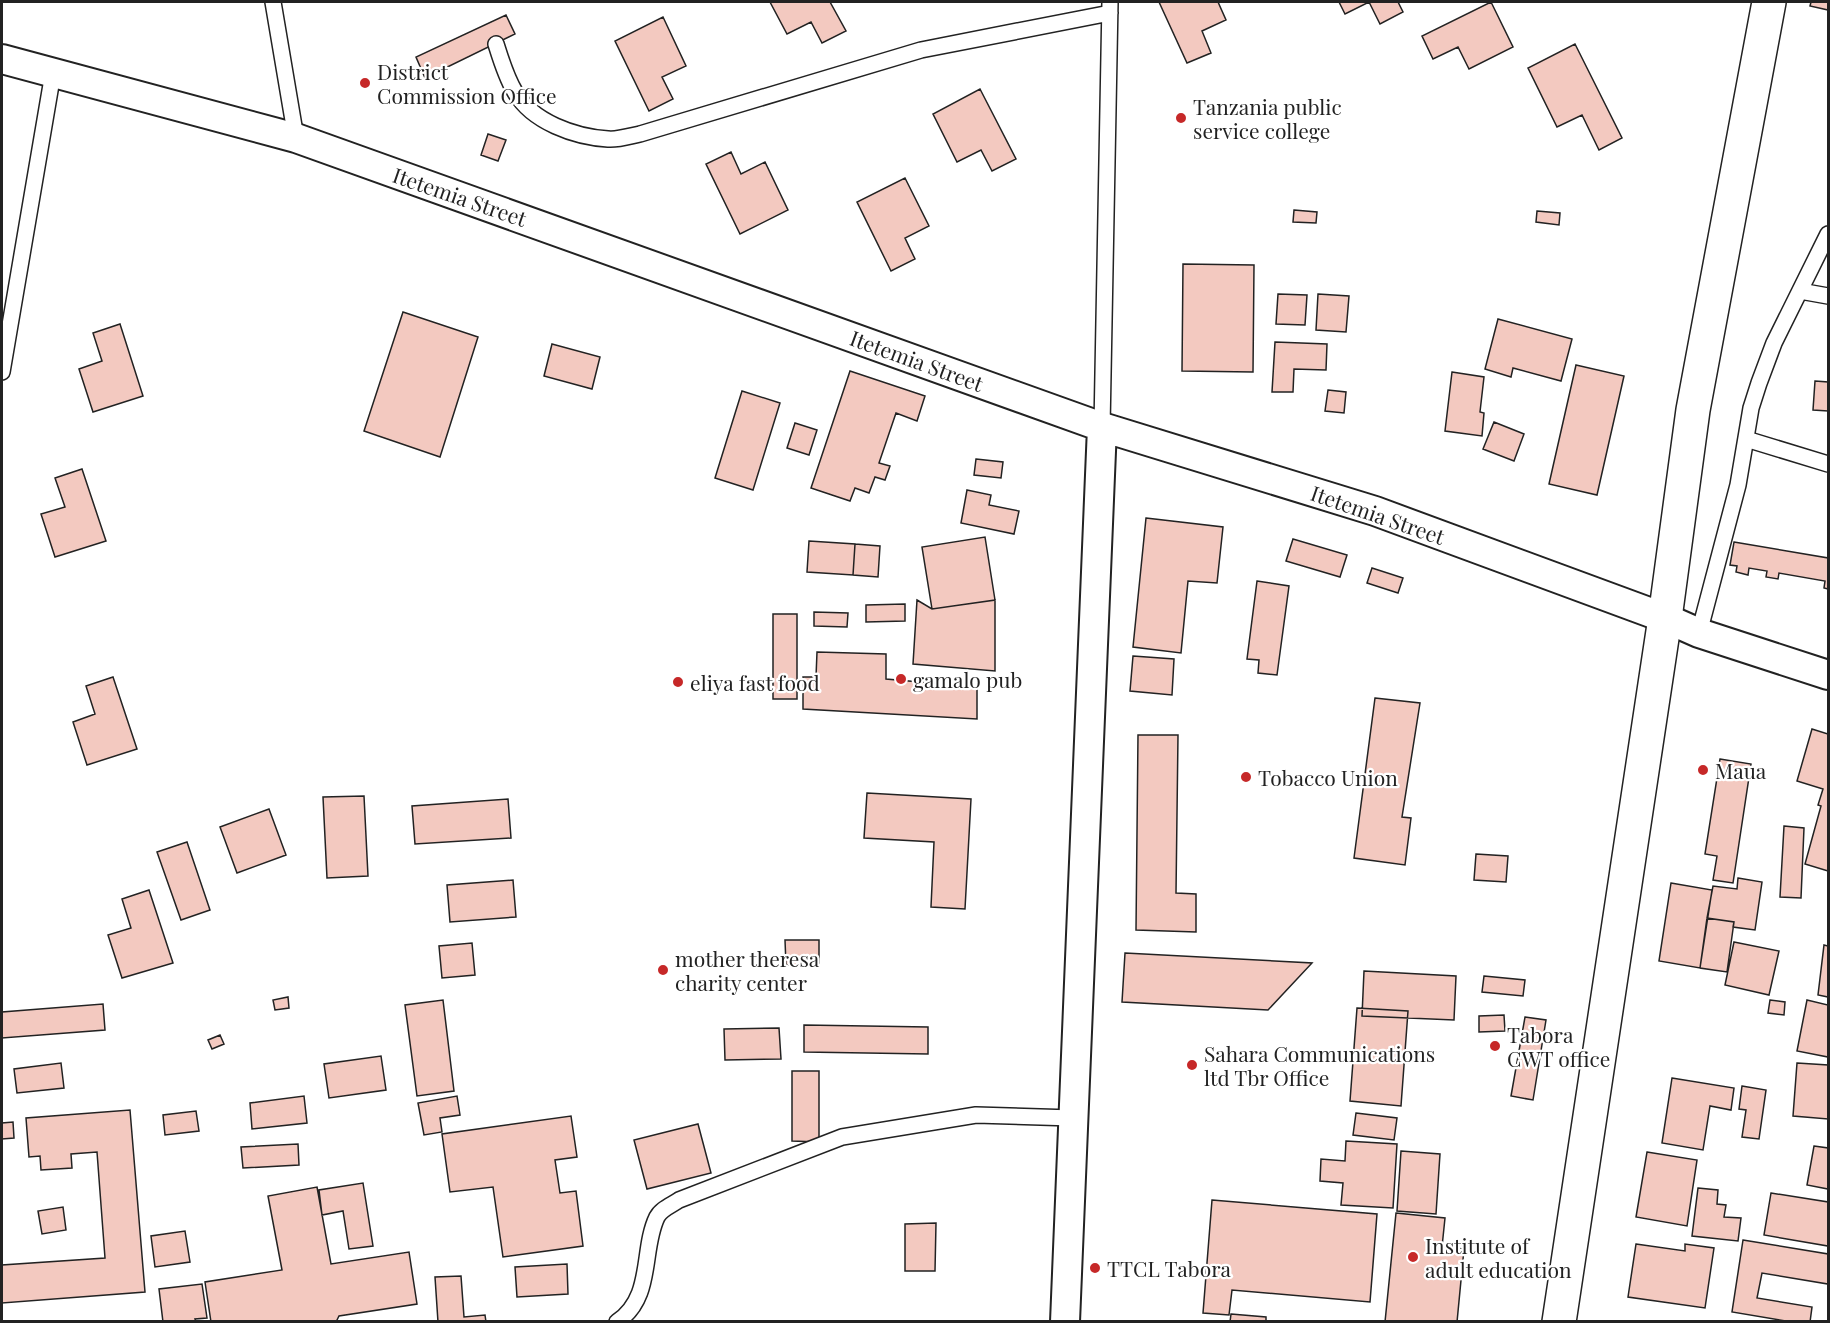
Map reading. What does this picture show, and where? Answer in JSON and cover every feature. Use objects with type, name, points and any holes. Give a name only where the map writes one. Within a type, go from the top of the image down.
[{"type":"main road","points":[[1559,1322],[1665,618],[1693,410],[1769,2]]},
{"type":"street","name":"Itetemia Street","points":[[2,59],[296,138],[1102,427],[1375,511],[1665,618],[1699,633],[1828,675]]},
{"type":"street","points":[[1065,1322],[1102,427]]},
{"type":"lane","points":[[273,2],[296,138]]},
{"type":"lane","points":[[496,44],[511,84],[526,106],[552,125],[583,135],[610,139],[640,134],[921,50],[1110,7],[1102,427]]},
{"type":"lane","points":[[2,372],[53,73]]},
{"type":"lane","points":[[1699,633],[1738,485],[1759,383],[1774,343],[1828,234]]},
{"type":"lane","points":[[1800,291],[1828,296]]},
{"type":"lane","points":[[1746,439],[1828,464]]},
{"type":"lane","points":[[617,1322],[638,1298],[657,1217],[667,1207],[688,1197],[842,1137],[976,1115],[1073,1118]]},
{"type":"building","points":[[770,2],[830,2],[846,31],[822,43],[811,22],[787,34]]},
{"type":"building","points":[[1159,2],[1218,2],[1226,20],[1202,31],[1211,53],[1187,63]]},
{"type":"building","points":[[1339,2],[1369,2],[1345,14]]},
{"type":"building","points":[[1369,2],[1398,2],[1403,12],[1380,24]]},
{"type":"building","points":[[1491,2],[1513,47],[1469,69],[1458,47],[1433,59],[1422,36]]},
{"type":"building","points":[[1811,2],[1828,2],[1828,10],[1810,6]]},
{"type":"building","points":[[506,15],[515,34],[425,78],[416,57]]},
{"type":"building","points":[[663,17],[686,66],[662,77],[673,99],[649,111],[615,41]]},
{"type":"building","points":[[1575,44],[1622,138],[1599,150],[1582,115],[1557,127],[1528,68]]},
{"type":"building","points":[[980,89],[1016,159],[992,171],[981,150],[957,162],[933,114]]},
{"type":"building","points":[[488,134],[506,140],[498,161],[481,155]]},
{"type":"building","points":[[731,152],[741,174],[765,162],[788,210],[740,234],[706,164]]},
{"type":"building","points":[[905,178],[929,226],[905,238],[915,259],[891,271],[857,202]]},
{"type":"building","points":[[1294,210],[1317,212],[1316,223],[1293,222]]},
{"type":"building","points":[[1537,211],[1560,213],[1559,225],[1536,222]]},
{"type":"building","points":[[1183,264],[1254,265],[1253,372],[1182,371]]},
{"type":"building","points":[[1278,294],[1307,295],[1305,325],[1276,324]]},
{"type":"building","points":[[1318,294],[1349,296],[1346,332],[1316,330]]},
{"type":"building","points":[[403,312],[478,337],[440,457],[364,431]]},
{"type":"building","points":[[1498,319],[1572,339],[1561,381],[1513,368],[1511,377],[1485,369]]},
{"type":"building","points":[[120,324],[143,396],[93,412],[79,369],[102,361],[93,333]]},
{"type":"building","points":[[1275,342],[1327,344],[1326,370],[1294,369],[1293,392],[1272,392]]},
{"type":"building","points":[[552,344],[600,357],[592,389],[544,376]]},
{"type":"building","points":[[1576,365],[1624,376],[1597,495],[1549,484]]},
{"type":"building","points":[[850,371],[925,396],[917,421],[896,413],[879,463],[890,466],[885,480],[875,477],[869,493],[855,488],[850,501],[811,488]]},
{"type":"building","points":[[1452,372],[1484,377],[1480,412],[1484,413],[1482,436],[1445,431]]},
{"type":"building","points":[[1815,381],[1828,382],[1828,411],[1813,410]]},
{"type":"building","points":[[1328,390],[1346,392],[1344,413],[1325,411]]},
{"type":"building","points":[[742,391],[780,403],[753,490],[715,478]]},
{"type":"building","points":[[1494,422],[1524,434],[1514,461],[1483,449]]},
{"type":"building","points":[[795,423],[817,430],[809,455],[787,448]]},
{"type":"building","points":[[976,459],[1003,462],[1001,478],[974,475]]},
{"type":"building","points":[[82,469],[106,541],[55,557],[41,514],[65,507],[55,478]]},
{"type":"building","points":[[967,490],[991,495],[989,505],[1019,511],[1014,534],[961,523]]},
{"type":"building","points":[[1146,518],[1223,527],[1217,583],[1188,581],[1181,653],[1133,647]]},
{"type":"building","points":[[985,537],[995,600],[932,609],[922,547]]},
{"type":"building","points":[[1293,539],[1347,555],[1340,577],[1286,561]]},
{"type":"building","points":[[809,541],[855,544],[853,575],[807,572]]},
{"type":"building","points":[[1734,542],[1828,558],[1828,589],[1824,588],[1825,581],[1779,573],[1778,579],[1766,577],[1767,571],[1749,568],[1748,575],[1736,572],[1737,566],[1730,565]]},
{"type":"building","points":[[855,544],[880,546],[878,577],[853,575]]},
{"type":"building","points":[[1372,568],[1403,578],[1398,593],[1367,583]]},
{"type":"building","points":[[1257,581],[1289,586],[1277,675],[1258,673],[1259,660],[1247,659]]},
{"type":"building","points":[[917,600],[932,609],[995,600],[995,671],[913,664]]},
{"type":"building","points":[[905,604],[905,621],[866,622],[866,605]]},
{"type":"building","points":[[814,612],[848,613],[847,627],[814,626]]},
{"type":"building","points":[[773,614],[797,614],[797,699],[773,699]]},
{"type":"building","points":[[817,652],[886,654],[886,679],[977,687],[977,719],[803,709],[803,677],[816,677]]},
{"type":"building","points":[[1133,656],[1174,659],[1172,695],[1130,691]]},
{"type":"building","points":[[113,677],[137,749],[87,765],[73,722],[95,714],[86,686]]},
{"type":"building","points":[[1375,698],[1420,703],[1402,817],[1411,818],[1405,865],[1354,858]]},
{"type":"building","points":[[1812,729],[1828,734],[1828,871],[1805,864],[1821,806],[1818,805],[1823,789],[1797,781]]},
{"type":"building","points":[[1138,735],[1178,735],[1176,893],[1196,894],[1196,932],[1136,930]]},
{"type":"building","points":[[1720,759],[1751,764],[1733,883],[1713,880],[1717,856],[1705,854]]},
{"type":"building","points":[[867,793],[971,799],[965,909],[931,907],[934,842],[864,838]]},
{"type":"building","points":[[364,796],[368,876],[327,878],[323,797]]},
{"type":"building","points":[[508,799],[511,838],[415,844],[412,806]]},
{"type":"building","points":[[269,809],[286,855],[237,873],[220,827]]},
{"type":"building","points":[[1784,826],[1804,828],[1801,898],[1780,897]]},
{"type":"building","points":[[187,842],[210,910],[181,920],[157,852]]},
{"type":"building","points":[[1476,854],[1508,856],[1506,882],[1474,880]]},
{"type":"building","points":[[1738,878],[1762,882],[1755,930],[1733,927],[1734,922],[1707,918],[1713,886],[1737,889]]},
{"type":"building","points":[[513,880],[516,917],[450,922],[447,885]]},
{"type":"building","points":[[1671,883],[1712,890],[1700,968],[1659,961]]},
{"type":"building","points":[[149,890],[173,963],[122,978],[108,935],[131,928],[122,899]]},
{"type":"building","points":[[1707,918],[1734,922],[1727,972],[1700,968]]},
{"type":"building","points":[[785,940],[819,940],[819,965],[786,965]]},
{"type":"building","points":[[1734,942],[1779,951],[1769,995],[1725,985]]},
{"type":"building","points":[[472,943],[475,975],[442,978],[439,946]]},
{"type":"building","points":[[1824,945],[1828,946],[1828,997],[1818,995]]},
{"type":"building","points":[[1125,953],[1312,963],[1268,1010],[1122,1002]]},
{"type":"building","points":[[1364,971],[1456,976],[1454,1020],[1362,1016]]},
{"type":"building","points":[[1484,976],[1525,980],[1523,996],[1482,992]]},
{"type":"building","points":[[288,997],[289,1008],[275,1010],[273,1000]]},
{"type":"building","points":[[443,1000],[454,1091],[417,1096],[405,1005]]},
{"type":"building","points":[[1770,1000],[1785,1002],[1784,1015],[1768,1013]]},
{"type":"building","points":[[1807,1000],[1828,1005],[1828,1057],[1797,1051]]},
{"type":"building","points":[[103,1004],[105,1030],[2,1038],[2,1012]]},
{"type":"building","points":[[1357,1008],[1408,1011],[1401,1106],[1350,1101]]},
{"type":"building","points":[[1504,1015],[1505,1031],[1479,1032],[1479,1016]]},
{"type":"building","points":[[1525,1017],[1546,1020],[1533,1100],[1511,1096]]},
{"type":"building","points":[[804,1025],[928,1027],[928,1054],[804,1052]]},
{"type":"building","points":[[779,1028],[781,1059],[725,1060],[724,1029]]},
{"type":"building","points":[[220,1035],[224,1044],[212,1049],[208,1040]]},
{"type":"building","points":[[381,1056],[386,1090],[329,1098],[324,1064]]},
{"type":"building","points":[[61,1063],[64,1088],[17,1093],[14,1069]]},
{"type":"building","points":[[1797,1063],[1828,1065],[1828,1119],[1793,1116]]},
{"type":"building","points":[[792,1071],[819,1071],[819,1142],[792,1141]]},
{"type":"building","points":[[1672,1078],[1734,1088],[1731,1110],[1710,1106],[1703,1150],[1662,1143]]},
{"type":"building","points":[[1742,1086],[1766,1090],[1759,1139],[1742,1137],[1746,1110],[1739,1109]]},
{"type":"building","points":[[304,1096],[307,1123],[252,1129],[250,1103]]},
{"type":"building","points":[[457,1096],[460,1115],[440,1118],[442,1132],[424,1135],[418,1103]]},
{"type":"building","points":[[130,1110],[145,1292],[2,1303],[2,1265],[105,1258],[97,1152],[71,1154],[72,1168],[41,1170],[40,1156],[29,1157],[26,1118]]},
{"type":"building","points":[[196,1111],[199,1131],[165,1135],[163,1115]]},
{"type":"building","points":[[1356,1113],[1397,1118],[1394,1140],[1353,1135]]},
{"type":"building","points":[[571,1116],[577,1157],[555,1160],[560,1193],[576,1191],[583,1246],[503,1257],[493,1187],[450,1192],[442,1134]]},
{"type":"building","points":[[13,1122],[14,1138],[2,1139],[2,1123]]},
{"type":"building","points":[[698,1124],[711,1173],[647,1189],[634,1140]]},
{"type":"building","points":[[1346,1141],[1397,1144],[1393,1208],[1341,1205],[1343,1183],[1320,1181],[1321,1159],[1345,1161]]},
{"type":"building","points":[[298,1144],[299,1165],[243,1168],[241,1147]]},
{"type":"building","points":[[1814,1146],[1828,1148],[1828,1189],[1807,1185]]},
{"type":"building","points":[[1401,1151],[1440,1154],[1436,1214],[1397,1211]]},
{"type":"building","points":[[1647,1152],[1697,1160],[1687,1226],[1636,1217]]},
{"type":"building","points":[[363,1183],[373,1246],[349,1249],[343,1211],[322,1215],[319,1190]]},
{"type":"building","points":[[317,1187],[331,1264],[409,1252],[417,1304],[339,1316],[336,1322],[211,1322],[205,1282],[282,1270],[268,1196]]},
{"type":"building","points":[[1698,1188],[1718,1190],[1717,1204],[1726,1205],[1724,1217],[1741,1218],[1738,1241],[1692,1236]]},
{"type":"building","points":[[1771,1193],[1828,1202],[1828,1246],[1764,1235]]},
{"type":"building","points":[[1212,1200],[1377,1214],[1370,1302],[1232,1290],[1229,1315],[1203,1313]]},
{"type":"building","points":[[63,1207],[66,1230],[42,1234],[38,1211]]},
{"type":"building","points":[[1396,1213],[1445,1218],[1442,1247],[1464,1249],[1457,1322],[1385,1322]]},
{"type":"building","points":[[936,1223],[935,1271],[905,1271],[905,1224]]},
{"type":"building","points":[[185,1231],[190,1262],[155,1267],[151,1236]]},
{"type":"building","points":[[1743,1240],[1828,1254],[1828,1284],[1762,1273],[1757,1298],[1812,1307],[1810,1322],[1792,1322],[1732,1312]]},
{"type":"building","points":[[1636,1244],[1685,1251],[1685,1244],[1714,1248],[1705,1308],[1628,1297]]},
{"type":"building","points":[[567,1264],[568,1294],[517,1297],[515,1267]]},
{"type":"building","points":[[461,1276],[464,1317],[485,1315],[486,1322],[438,1322],[435,1277]]},
{"type":"building","points":[[202,1284],[207,1318],[195,1319],[196,1322],[163,1322],[159,1289]]},
{"type":"building","points":[[1231,1314],[1266,1317],[1266,1322],[1230,1322]]},
{"type":"place","name":"District Commission Office","points":[[365,83]]},
{"type":"place","name":"Tanzania public service college","points":[[1181,118]]},
{"type":"place","name":"gamalo pub","points":[[901,679]]},
{"type":"place","name":"eliya fast food","points":[[678,682]]},
{"type":"place","name":"Maua","points":[[1703,770]]},
{"type":"place","name":"Tobacco Union","points":[[1246,777]]},
{"type":"place","name":"mother theresa charity center","points":[[663,970]]},
{"type":"place","name":"Tabora CWT office","points":[[1495,1046]]},
{"type":"place","name":"Sahara Communications ltd Tbr Office","points":[[1192,1065]]},
{"type":"place","name":"Institute of adult education","points":[[1413,1257]]},
{"type":"place","name":"TTCL Tabora","points":[[1095,1268]]}]
